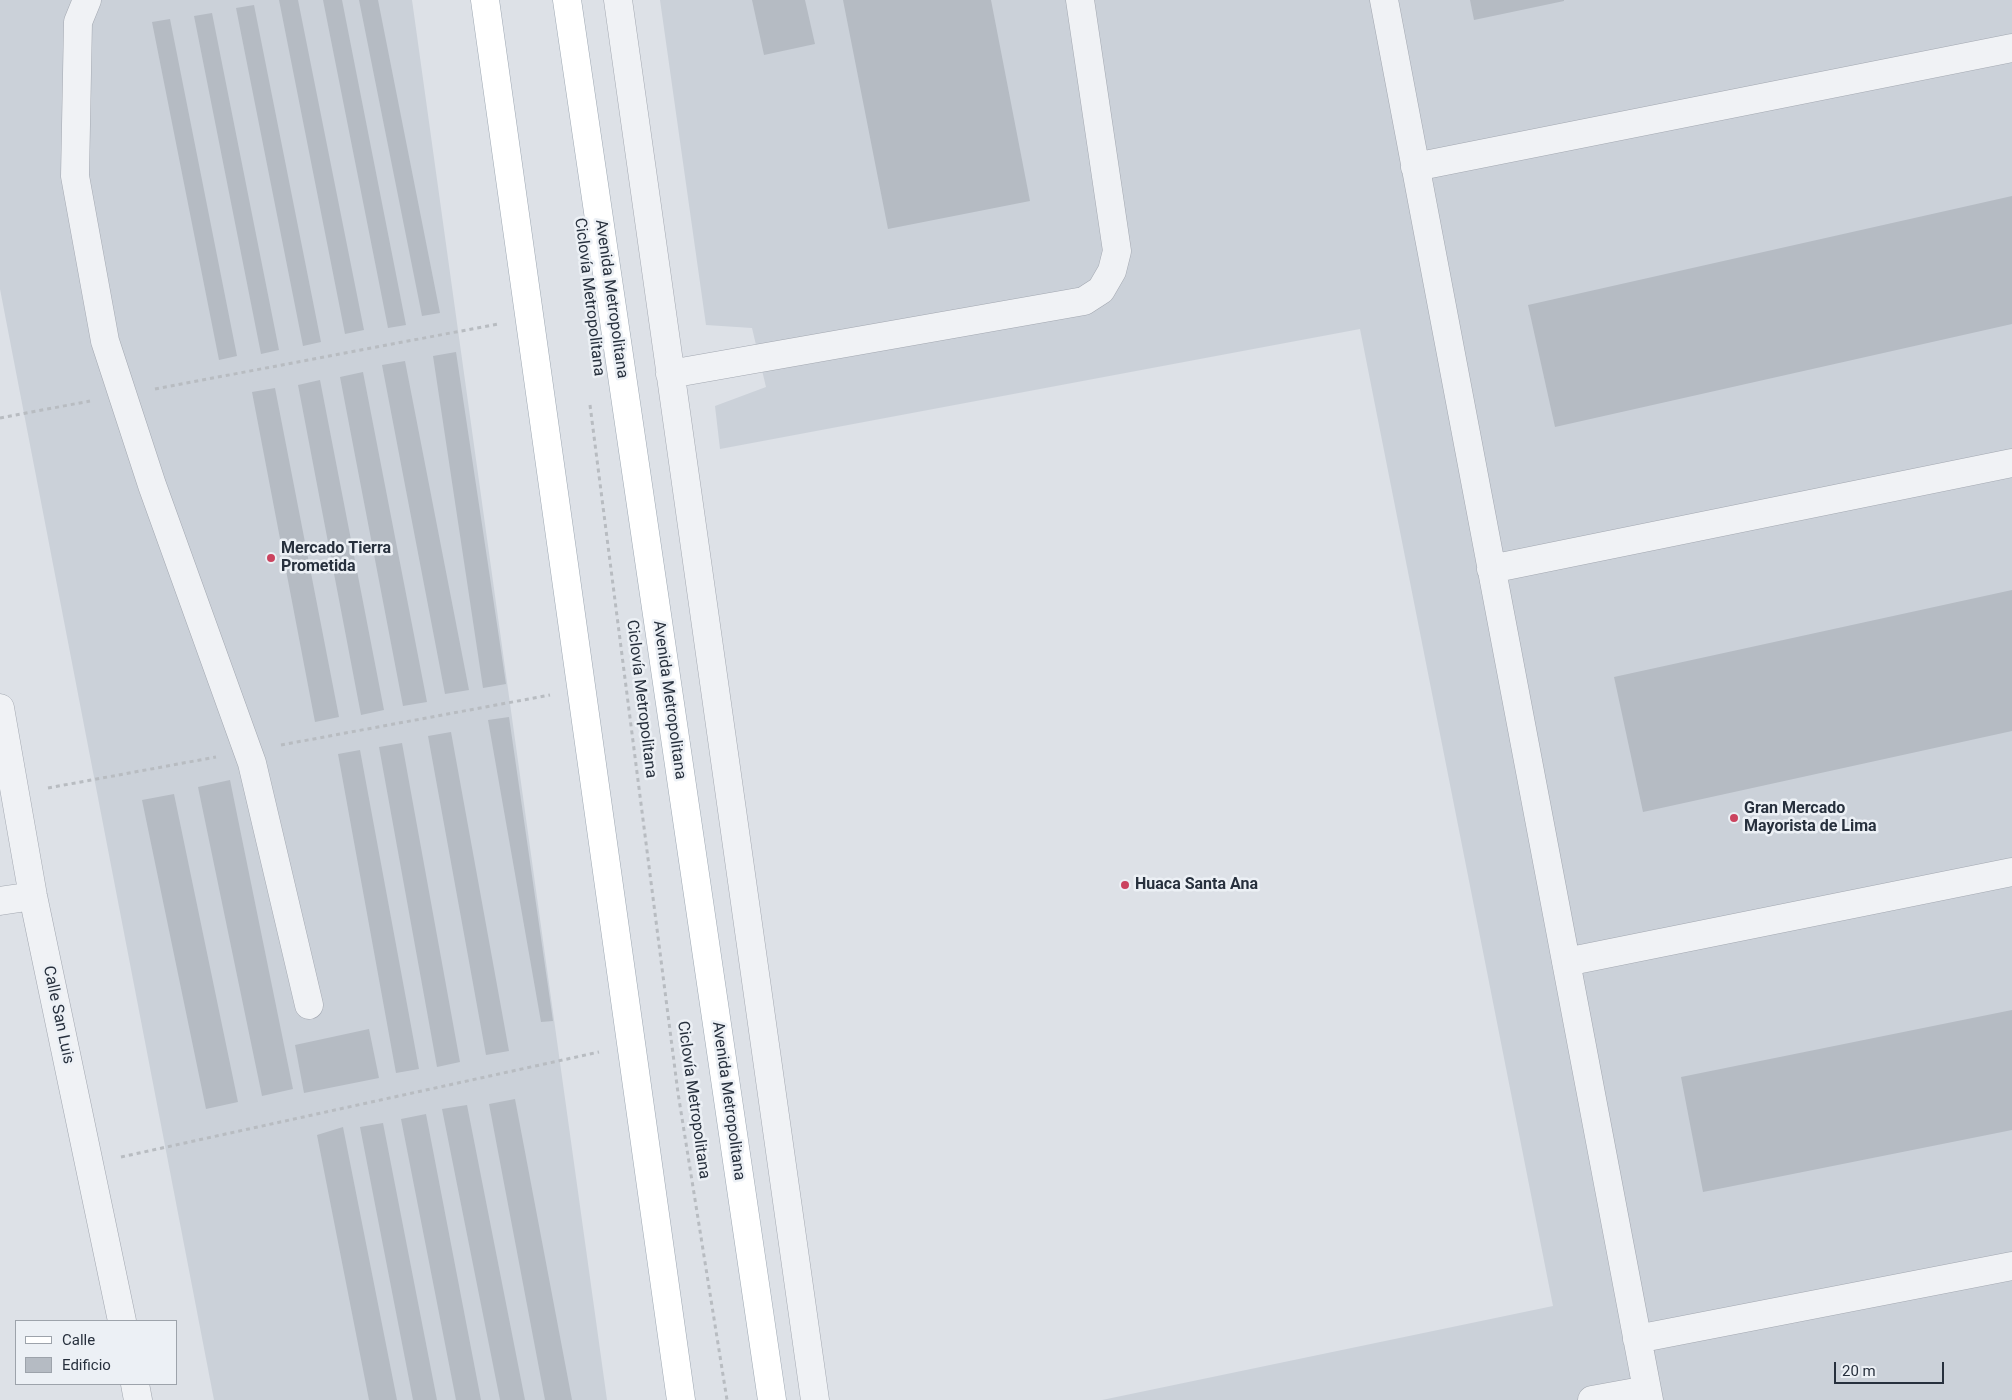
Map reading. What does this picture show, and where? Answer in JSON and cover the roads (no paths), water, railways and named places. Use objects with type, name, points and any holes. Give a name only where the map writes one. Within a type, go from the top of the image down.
[{"type":"main road","points":[[485,0],[681,1400]]},
{"type":"main road","name":"Avenida Metropolitana","points":[[567,0],[772,1400]]},
{"type":"street","points":[[88,0],[78,22],[75,176],[105,341],[152,485],[248,752],[309,1005]]},
{"type":"street","points":[[618,0],[815,1400]]},
{"type":"street","points":[[670,374],[1084,301],[1101,290],[1112,271],[1117,251],[1080,0]]},
{"type":"street","points":[[1384,0],[1648,1395],[1592,1400]]},
{"type":"street","points":[[1415,166],[2012,48]]},
{"type":"street","points":[[1491,569],[2012,463]]},
{"type":"street","name":"Calle San Luis","points":[[0,708],[33,896],[122,1320]]},
{"type":"street","points":[[1566,962],[2012,872]]},
{"type":"street","points":[[0,900],[33,896]]},
{"type":"street","points":[[1638,1339],[2012,1266]]},
{"type":"street","points":[[135,1385],[138,1400]]},
{"type":"place","name":"Mercado Tierra Prometida","points":[[271,558]]},
{"type":"place","name":"Gran Mercado Mayorista de Lima","points":[[1734,818]]},
{"type":"place","name":"Huaca Santa Ana","points":[[1125,885]]}]
